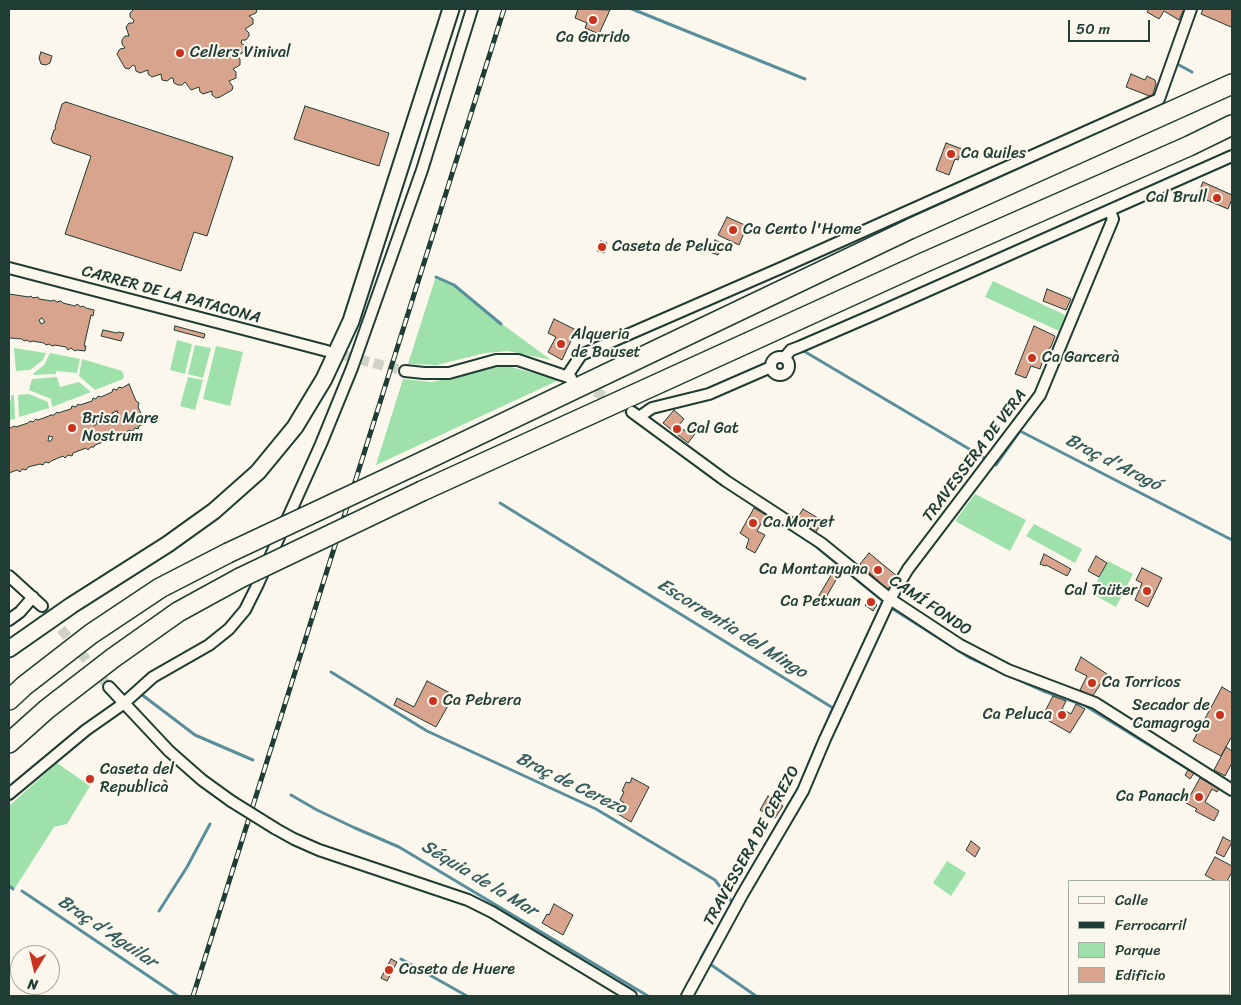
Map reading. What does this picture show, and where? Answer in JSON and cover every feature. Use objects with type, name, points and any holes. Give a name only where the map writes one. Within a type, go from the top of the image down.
[{"type":"highway","points":[[9,700],[24,686],[91,634],[160,588],[228,553],[910,229],[1232,84]]},
{"type":"highway","points":[[9,742],[47,709],[113,658],[178,612],[240,578],[422,491],[1232,125]]},
{"type":"main road","points":[[9,649],[72,605],[168,544],[214,511],[258,472],[295,427],[324,379],[350,321],[451,9]]},
{"type":"street","points":[[9,794],[86,730],[123,704],[153,677],[209,645],[229,629],[244,610],[258,584],[322,444],[352,368],[422,170],[472,9]]},
{"type":"street","points":[[405,371],[449,373],[496,360],[518,360],[569,377],[581,355],[1159,99],[1191,9]]},
{"type":"street","points":[[784,358],[791,350],[799,346],[1232,156]]},
{"type":"street","name":"TRAVESSERA DE VERA","points":[[890,599],[908,569],[1040,395],[1113,219],[1110,211]]},
{"type":"street","name":"CARRER DE LA PATACONA","points":[[9,268],[326,351]]},
{"type":"street","points":[[784,358],[789,366],[785,373],[777,374],[771,367],[775,359],[784,358]]},
{"type":"street","name":"CAMÍ FONDO","points":[[771,367],[709,394],[652,408],[636,414],[726,481],[820,543],[890,599],[960,645],[1008,670],[1094,703],[1232,790]]},
{"type":"street","points":[[9,576],[42,606]]},
{"type":"street","points":[[9,620],[20,612],[33,597]]},
{"type":"street","name":"TRAVESSERA DE CEREZO","points":[[687,996],[742,895],[803,792],[828,731],[890,599]]},
{"type":"street","points":[[109,687],[169,751],[202,780],[276,829],[319,850],[468,900],[492,912],[631,996]]},
{"type":"green space","points":[[436,276],[455,284],[502,324],[551,360],[508,351],[485,353],[437,365],[408,364]]},
{"type":"green space","points":[[993,281],[1065,315],[1059,331],[985,297]]},
{"type":"green space","points":[[177,340],[192,344],[185,374],[170,370]]},
{"type":"green space","points":[[195,345],[211,348],[203,378],[188,374]]},
{"type":"green space","points":[[216,346],[243,352],[230,406],[203,399]]},
{"type":"green space","points":[[14,348],[46,353],[43,360],[30,370],[16,371]]},
{"type":"green space","points":[[50,353],[80,359],[77,373],[56,371],[56,374],[33,375],[44,365]]},
{"type":"green space","points":[[82,359],[122,371],[123,379],[95,390],[79,376]]},
{"type":"green space","points":[[504,365],[559,380],[376,465],[403,379],[432,382]]},
{"type":"green space","points":[[57,377],[60,387],[79,382],[91,392],[52,407],[51,399],[29,390],[32,379]]},
{"type":"green space","points":[[188,377],[203,380],[195,410],[180,406]]},
{"type":"green space","points":[[29,394],[48,402],[49,408],[19,417],[18,395]]},
{"type":"green space","points":[[11,395],[14,395],[15,419],[9,420],[9,401],[11,400]]},
{"type":"green space","points":[[975,494],[1026,520],[1010,551],[955,521]]},
{"type":"green space","points":[[1034,524],[1082,549],[1075,563],[1026,536]]},
{"type":"green space","points":[[1108,561],[1133,574],[1116,607],[1091,593]]},
{"type":"green space","points":[[57,763],[90,786],[67,824],[54,827],[15,888],[13,888],[9,885],[9,806]]},
{"type":"green space","points":[[947,861],[966,873],[951,896],[933,883]]},
{"type":"building","name":"Cellers Vinival","points":[[134,9],[257,9],[256,13],[249,16],[253,19],[253,24],[245,29],[249,36],[246,40],[242,40],[241,43],[244,45],[245,50],[237,56],[240,59],[240,65],[233,69],[236,72],[236,78],[229,81],[233,87],[232,90],[216,98],[212,95],[212,91],[203,94],[200,92],[199,87],[191,90],[185,82],[182,85],[174,83],[173,78],[167,81],[162,80],[161,74],[152,77],[148,74],[148,70],[140,73],[136,71],[133,65],[129,69],[125,68],[117,54],[120,49],[125,48],[122,40],[125,36],[129,36],[126,27],[129,23],[133,23],[134,20],[130,17],[130,13]]},
{"type":"building","name":"Ca Garrido","points":[[578,9],[610,10],[599,34],[585,28],[587,23],[575,18]]},
{"type":"building","points":[[1149,9],[1184,9],[1179,20],[1164,11],[1159,19],[1147,12]]},
{"type":"building","points":[[1203,9],[1232,9],[1232,26],[1201,14]]},
{"type":"building","points":[[41,52],[52,56],[50,63],[46,65],[41,64],[39,58]]},
{"type":"building","points":[[1131,74],[1145,80],[1147,76],[1155,80],[1156,84],[1152,97],[1126,87]]},
{"type":"building","points":[[66,102],[233,157],[207,236],[194,232],[181,271],[65,234],[91,156],[53,143],[51,139],[56,129],[62,104]]},
{"type":"building","points":[[305,106],[389,133],[379,166],[294,139]]},
{"type":"building","name":"Ca Quiles","points":[[946,143],[962,149],[958,160],[955,159],[949,175],[936,170]]},
{"type":"building","name":"Cal Brull","points":[[1203,182],[1232,195],[1228,209],[1197,196]]},
{"type":"building","name":"Ca Cento l'Home","points":[[727,217],[747,226],[739,245],[718,235]]},
{"type":"building","points":[[715,240],[723,244],[718,255],[710,252]]},
{"type":"building","name":"Caseta de Peluca","points":[[601,241],[607,243],[604,253],[597,251]]},
{"type":"building","points":[[1047,289],[1071,299],[1066,310],[1043,301]]},
{"type":"building","points":[[9,294],[31,296],[33,298],[38,297],[39,299],[57,302],[61,301],[75,306],[77,304],[94,310],[93,316],[91,315],[84,346],[86,346],[85,351],[75,351],[71,348],[68,350],[66,347],[24,341],[22,339],[9,339]],"holes":[[[42,318],[45,322],[41,324],[39,320]]]},
{"type":"building","name":"Alqueria de Bauset","points":[[554,319],[576,330],[562,360],[548,352],[556,337],[548,333]]},
{"type":"building","points":[[175,326],[205,334],[204,338],[174,330]]},
{"type":"building","name":"Ca Garcerà","points":[[1034,326],[1055,336],[1051,347],[1046,351],[1040,369],[1031,366],[1026,378],[1015,374]]},
{"type":"building","points":[[103,330],[124,333],[121,341],[101,336]]},
{"type":"building","name":"Brisa Mare Nostrum","points":[[129,384],[136,401],[139,403],[138,407],[143,418],[145,417],[147,422],[139,426],[138,429],[135,428],[132,432],[130,430],[117,438],[95,445],[88,450],[86,448],[73,453],[72,456],[68,455],[65,458],[63,456],[49,463],[45,462],[43,465],[40,464],[28,467],[26,470],[22,469],[20,472],[17,470],[9,473],[9,427],[16,427],[30,421],[33,422],[36,419],[54,415],[57,412],[71,409],[72,406],[76,407],[78,404],[92,401],[93,398],[96,399],[98,396],[101,397],[112,392],[113,389],[122,388]],"holes":[[[117,411],[118,414],[114,416],[112,413]],[[92,420],[97,421],[96,425],[91,423]],[[49,436],[53,437],[51,441],[48,441]]]},
{"type":"building","name":"Cal Gat","points":[[674,410],[684,419],[678,426],[687,432],[695,421],[701,426],[688,443],[663,423]]},
{"type":"building","name":"Ca Morret","points":[[754,508],[766,515],[757,531],[765,535],[755,553],[746,548],[749,539],[740,533]]},
{"type":"building","points":[[803,509],[823,521],[816,532],[796,520]]},
{"type":"building","name":"Ca Montanyana","points":[[869,553],[897,576],[888,590],[860,564]]},
{"type":"building","points":[[1044,554],[1071,569],[1067,576],[1046,565],[1040,564]]},
{"type":"building","points":[[1096,556],[1107,563],[1099,577],[1088,571]]},
{"type":"building","points":[[836,567],[841,571],[824,601],[818,597]]},
{"type":"building","name":"Cal Taüter","points":[[1142,568],[1162,578],[1148,607],[1135,600],[1142,583],[1136,580]]},
{"type":"building","name":"Ca Petxuan","points":[[870,599],[877,605],[873,611],[865,605]]},
{"type":"building","name":"Ca Torricos","points":[[1081,657],[1107,674],[1092,697],[1080,690],[1087,676],[1075,670]]},
{"type":"building","name":"Ca Pebrera","points":[[427,681],[454,695],[436,727],[394,705],[397,698],[414,707]]},
{"type":"building","name":"Secador de Camagroga","points":[[1222,687],[1232,693],[1232,736],[1221,756],[1193,741]]},
{"type":"building","name":"Ca Peluca","points":[[1053,696],[1066,701],[1062,709],[1071,714],[1076,704],[1085,709],[1070,733],[1042,717]]},
{"type":"building","points":[[1226,747],[1232,751],[1232,763],[1225,776],[1214,770]]},
{"type":"building","points":[[1188,770],[1194,773],[1190,779],[1185,775]]},
{"type":"building","name":"Caseta del Republicà","points":[[88,774],[95,779],[91,784],[85,779]]},
{"type":"building","points":[[632,778],[649,787],[631,822],[618,814],[624,803],[620,800],[624,792],[622,791],[626,782],[630,783]]},
{"type":"building","name":"Ca Panach","points":[[1200,778],[1219,789],[1217,792],[1212,789],[1205,802],[1219,811],[1214,821],[1195,811],[1197,809],[1186,803]]},
{"type":"building","points":[[768,796],[783,806],[775,818],[760,810]]},
{"type":"building","points":[[1223,837],[1232,842],[1224,857],[1216,853]]},
{"type":"building","points":[[971,841],[980,848],[975,857],[966,850]]},
{"type":"building","points":[[1215,857],[1232,866],[1232,872],[1228,880],[1214,880],[1205,875]]},
{"type":"building","points":[[554,904],[573,915],[563,935],[542,923],[547,914],[549,915]]},
{"type":"building","name":"Caseta de Huere","points":[[391,959],[397,962],[387,981],[381,978]]},
{"type":"waterway","points":[[632,9],[805,79]]},
{"type":"waterway","points":[[1179,65],[1192,72]]},
{"type":"waterway","points":[[436,277],[454,285],[501,324]]},
{"type":"waterway","name":"Braç d'Aragó","points":[[802,350],[986,459]]},
{"type":"waterway","name":"Braç d'Aragó","points":[[994,463],[996,465],[1020,431],[1232,540]]},
{"type":"waterway","points":[[694,464],[749,502]]},
{"type":"waterway","name":"Escorrentia del Mingo","points":[[500,503],[833,708],[824,730]]},
{"type":"waterway","points":[[757,508],[813,544],[883,601]]},
{"type":"waterway","points":[[893,609],[970,658],[1043,691],[1084,705],[1193,772]]},
{"type":"waterway","name":"Braç de Cerezo","points":[[331,672],[427,731],[596,809],[715,880],[732,902],[701,958]]},
{"type":"waterway","name":"Séquia de la Mar","points":[[141,694],[195,735],[253,760]]},
{"type":"waterway","name":"Escorrentia del Mingo","points":[[742,885],[799,787],[817,744]]},
{"type":"waterway","points":[[1205,779],[1223,790]]},
{"type":"waterway","name":"Séquia de la Mar","points":[[291,795],[317,810],[399,847],[648,996]]},
{"type":"waterway","points":[[159,911],[187,867],[210,824]]},
{"type":"waterway","name":"Braç d'Aguilar","points":[[9,886],[13,889]]},
{"type":"waterway","name":"Braç d'Aguilar","points":[[22,891],[178,996]]},
{"type":"waterway","points":[[401,959],[467,996]]},
{"type":"waterway","name":"Braç de Cerezo","points":[[710,964],[756,996]]},
{"type":"tunnel","points":[[330,352],[405,371]]},
{"type":"tunnel","points":[[582,384],[632,412]]},
{"type":"tunnel","points":[[42,606],[109,687]]},
{"type":"railway","points":[[193,996],[504,9]]},
{"type":"place","name":"Ca Garrido","points":[[593,20]]},
{"type":"place","name":"Cellers Vinival","points":[[180,53]]},
{"type":"place","name":"Ca Quiles","points":[[951,154]]},
{"type":"place","name":"Cal Brull","points":[[1217,198]]},
{"type":"place","name":"Ca Cento l'Home","points":[[733,230]]},
{"type":"place","name":"Caseta de Peluca","points":[[602,247]]},
{"type":"place","name":"Alqueria de Bauset","points":[[561,344]]},
{"type":"place","name":"Ca Garcerà","points":[[1032,358]]},
{"type":"place","name":"Brisa Mare Nostrum","points":[[72,428]]},
{"type":"place","name":"Cal Gat","points":[[677,429]]},
{"type":"place","name":"Ca Morret","points":[[753,523]]},
{"type":"place","name":"Ca Montanyana","points":[[878,570]]},
{"type":"place","name":"Cal Taüter","points":[[1147,591]]},
{"type":"place","name":"Ca Petxuan","points":[[871,602]]},
{"type":"place","name":"Ca Torricos","points":[[1092,683]]},
{"type":"place","name":"Ca Pebrera","points":[[433,701]]},
{"type":"place","name":"Ca Peluca","points":[[1062,715]]},
{"type":"place","name":"Secador de Camagroga","points":[[1220,715]]},
{"type":"place","name":"Caseta del Republicà","points":[[90,779]]},
{"type":"place","name":"Ca Panach","points":[[1199,797]]},
{"type":"place","name":"Caseta de Huere","points":[[389,970]]}]
